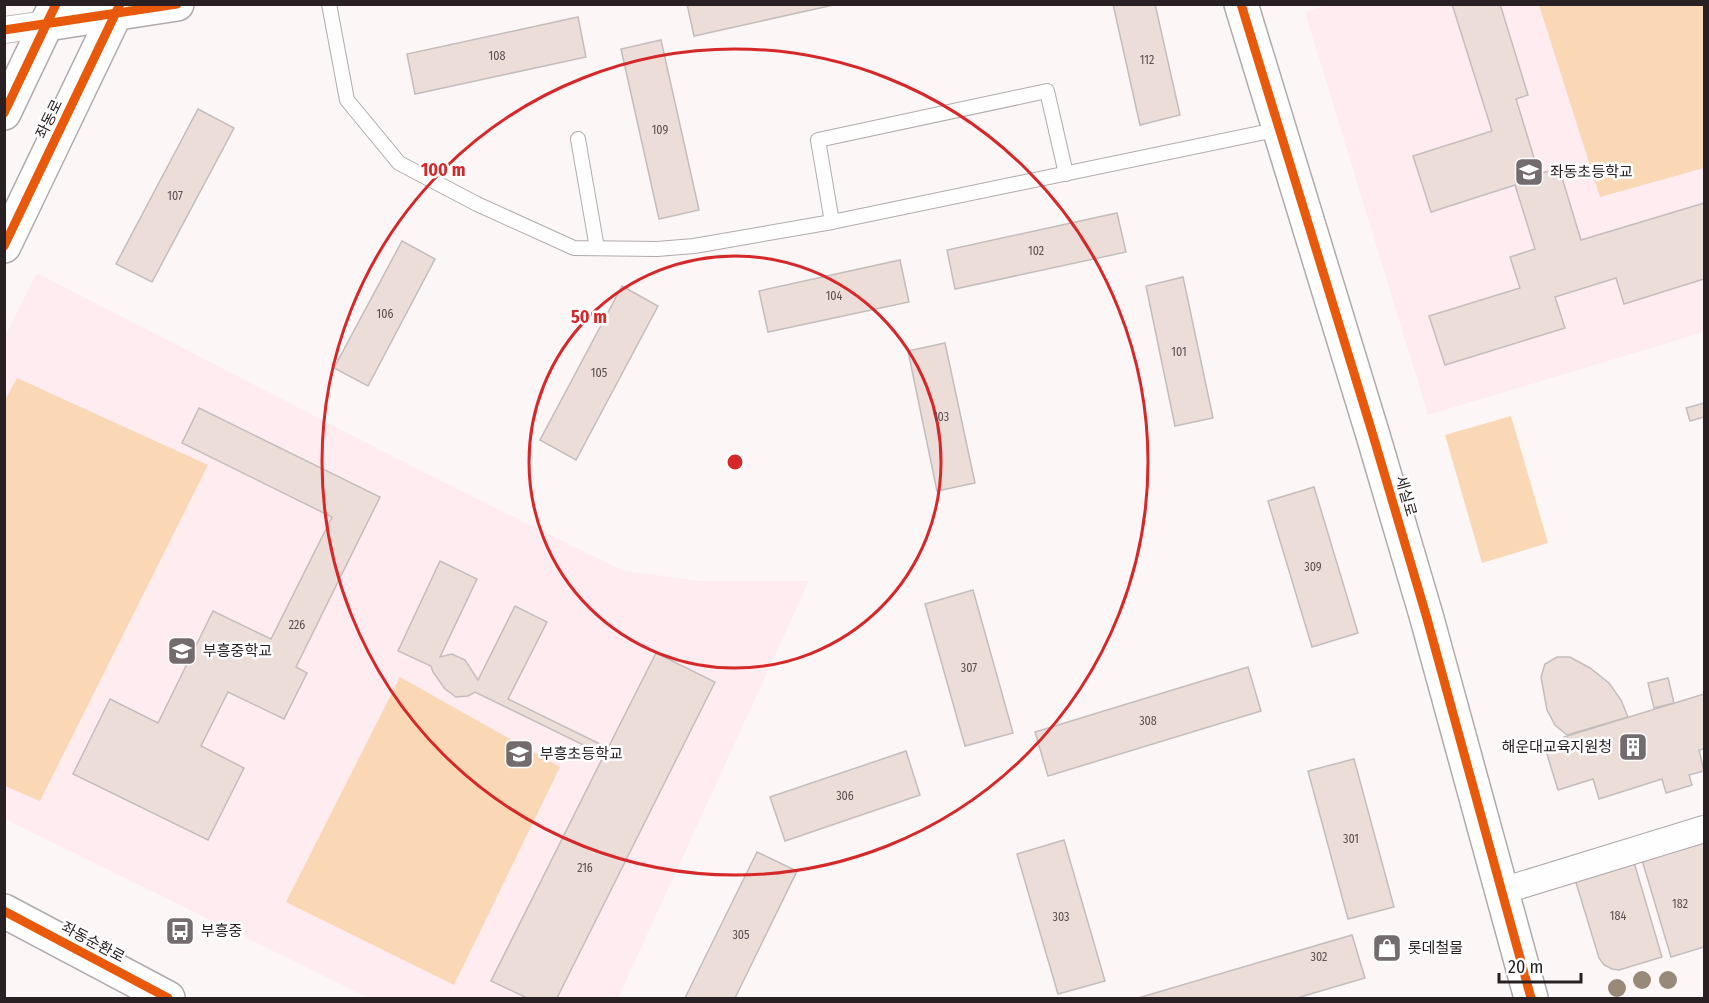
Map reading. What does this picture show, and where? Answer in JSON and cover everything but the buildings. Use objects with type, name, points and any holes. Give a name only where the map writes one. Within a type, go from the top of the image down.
[{"type":"street","points":[[4,30],[52,14],[177,4]]},
{"type":"street","name":"세실로","points":[[1241,4],[1419,592],[1531,999]]},
{"type":"street","name":"좌동로","points":[[4,246],[118,10]]},
{"type":"street","points":[[4,113],[52,14]]},
{"type":"street","points":[[1502,891],[1704,830]]},
{"type":"street","name":"좌동순환로","points":[[4,911],[168,999]]},
{"type":"lane","points":[[329,4],[347,100],[399,163],[477,204],[574,248],[657,249],[694,246],[832,222],[1280,129]]},
{"type":"lane","points":[[832,222],[818,140],[1047,91],[1066,174]]},
{"type":"lane","points":[[579,139],[597,248]]},
{"type":"shaded area","name":"좌동초등학교","points":[[1330,4],[1704,5],[1704,332],[1428,415],[1305,12]]},
{"type":"shaded area","points":[[1539,5],[1704,5],[1704,168],[1600,197]]},
{"type":"shaded area","points":[[37,273],[445,483],[624,571],[701,581],[809,581],[618,998],[369,998],[5,819],[4,339]]},
{"type":"shaded area","points":[[17,378],[208,465],[40,801],[5,786],[4,402]]},
{"type":"shaded area","points":[[1511,416],[1548,543],[1482,563],[1445,435]]},
{"type":"shaded area","points":[[400,677],[560,767],[454,985],[286,902]]},
{"type":"cycle path","points":[[4,113],[56,4]]},
{"type":"cycle path","points":[[4,246],[120,4]]},
{"type":"cycle path","points":[[4,30],[177,4]]},
{"type":"cycle path","points":[[1241,4],[1426,615],[1531,998]]},
{"type":"cycle path","points":[[4,911],[168,998]]},
{"type":"place","name":"좌동초등학교","points":[[1529,172]]},
{"type":"place","name":"부흥중학교","points":[[182,651]]},
{"type":"place","name":"해운대교육지원청","points":[[1633,747]]},
{"type":"place","name":"부흥초등학교","points":[[519,754]]},
{"type":"place","name":"부흥중","points":[[180,931]]},
{"type":"place","name":"롯데철물","points":[[1387,948]]}]
